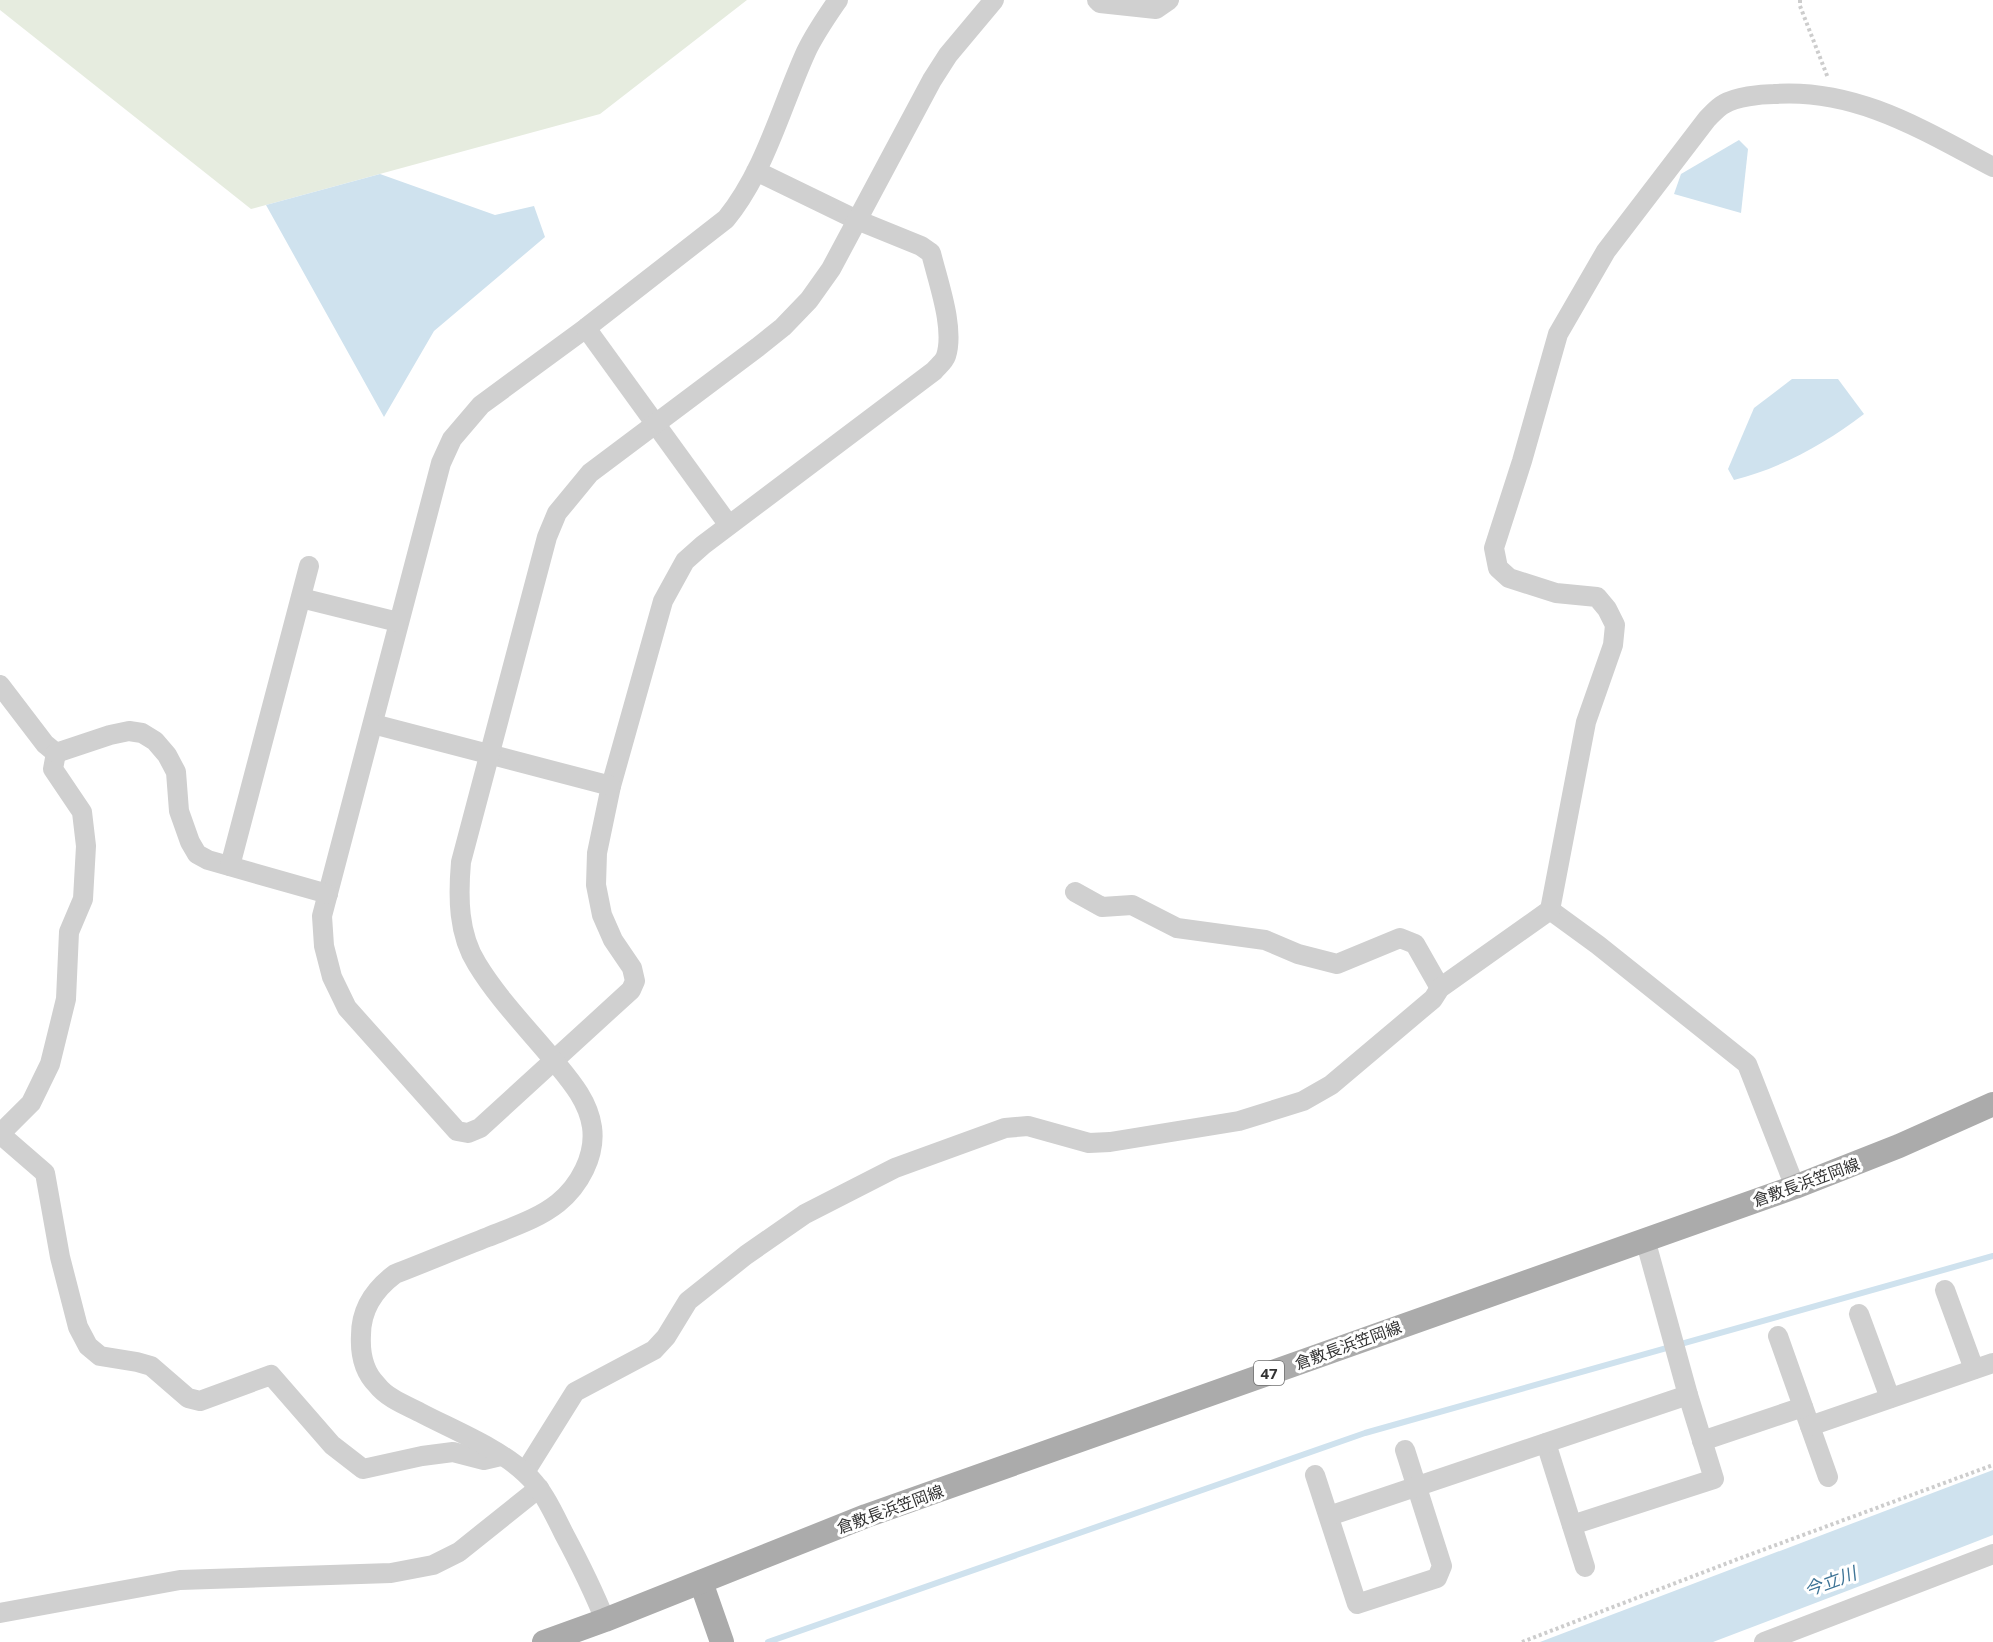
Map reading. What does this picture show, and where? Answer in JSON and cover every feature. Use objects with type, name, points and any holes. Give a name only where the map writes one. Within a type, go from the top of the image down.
[{"type":"main road","name":"倉敷長浜笠岡線","points":[[544,1642],[866,1516],[1795,1187],[1899,1146],[1993,1104]]},
{"type":"main road","points":[[701,1582],[722,1642]]},
{"type":"street","points":[[756,171],[857,220],[921,246],[931,253],[948,323],[946,358],[934,371],[728,524],[685,561],[663,601],[611,786],[597,853],[596,885],[602,915],[613,940],[632,968],[635,981],[631,990],[480,1128],[468,1133],[457,1131],[347,1008],[332,977],[324,946],[322,916],[441,463],[452,439],[481,405],[726,219],[738,205],[756,171],[807,50],[838,0]]},
{"type":"street","points":[[605,1620],[585,1574],[539,1488],[525,1472],[501,1456],[395,1399],[377,1386],[366,1368],[360,1349],[361,1328],[372,1296],[381,1284],[395,1274],[535,1218],[557,1204],[574,1188],[585,1168],[591,1148],[592,1127],[573,1082],[476,963],[464,938],[459,889],[462,862],[547,537],[557,513],[590,473],[783,327],[809,300],[826,277],[932,80],[948,55],[994,0]]},
{"type":"street","points":[[1097,0],[1100,3],[1156,9],[1169,0]]},
{"type":"street","points":[[525,1472],[575,1392],[654,1350],[666,1337],[688,1301],[746,1255],[805,1214],[895,1168],[1005,1128],[1028,1126],[1089,1143],[1110,1142],[1239,1121],[1303,1101],[1331,1085],[1433,999],[1440,988],[1550,910],[1586,722],[1613,645],[1615,625],[1607,609],[1597,597],[1556,593],[1509,578],[1498,568],[1494,548],[1522,461],[1558,334],[1606,251],[1707,119],[1724,104],[1760,94],[1799,92],[1846,99],[1909,122],[1993,167]]},
{"type":"street","points":[[585,328],[728,524]]},
{"type":"street","points":[[230,866],[309,566]]},
{"type":"street","points":[[301,598],[398,622]]},
{"type":"street","points":[[0,685],[45,744],[56,753]]},
{"type":"street","points":[[373,724],[611,786]]},
{"type":"street","points":[[56,753],[110,735],[129,731],[142,733],[155,741],[167,755],[176,772],[179,811],[196,854],[208,860],[328,894]]},
{"type":"street","points":[[56,753],[53,769],[82,812],[86,846],[83,899],[69,932],[66,999],[50,1064],[31,1103],[0,1134],[45,1173],[60,1257],[78,1327],[88,1346],[100,1356],[151,1366],[188,1398],[201,1401],[271,1375],[332,1445],[363,1469],[422,1456],[453,1452],[483,1460],[501,1456]]},
{"type":"street","points":[[1075,892],[1102,907],[1132,905],[1177,928],[1265,940],[1298,954],[1337,964],[1400,938],[1415,944],[1440,988]]},
{"type":"street","points":[[1550,910],[1598,945],[1747,1064],[1795,1187]]},
{"type":"street","points":[[1572,1524],[1714,1479],[1645,1239]]},
{"type":"street","points":[[1945,1290],[1974,1369]]},
{"type":"street","points":[[1860,1314],[1890,1398]]},
{"type":"street","points":[[1778,1336],[1828,1476]]},
{"type":"street","points":[[1810,1426],[1993,1363]]},
{"type":"street","points":[[1329,1516],[1688,1395]]},
{"type":"street","points":[[1702,1441],[1803,1407]]},
{"type":"street","points":[[1546,1443],[1585,1567]]},
{"type":"street","points":[[1315,1475],[1357,1604],[1437,1578],[1442,1566],[1405,1450]]},
{"type":"street","points":[[0,1613],[180,1580],[392,1573],[433,1565],[459,1552],[539,1488]]},
{"type":"street","points":[[1764,1642],[1993,1554]]},
{"type":"path","points":[[1800,0],[1800,6],[1835,97]]},
{"type":"path","points":[[1522,1642],[1993,1465]]},
{"type":"shaded area","points":[[0,0],[747,0],[600,114],[251,209],[0,10]]},
{"type":"water","points":[[1739,140],[1748,149],[1741,213],[1674,194],[1681,174]]},
{"type":"water","points":[[380,174],[495,215],[534,206],[545,237],[434,331],[384,417],[266,205]]},
{"type":"water","points":[[1792,379],[1838,379],[1864,414],[1802,454],[1769,469],[1734,480],[1728,469],[1754,408]]},
{"type":"water","name":"今立川","points":[[1993,1470],[1993,1535],[1713,1642],[1540,1642]]},
{"type":"waterway","points":[[768,1642],[1365,1433],[1993,1256]]}]
